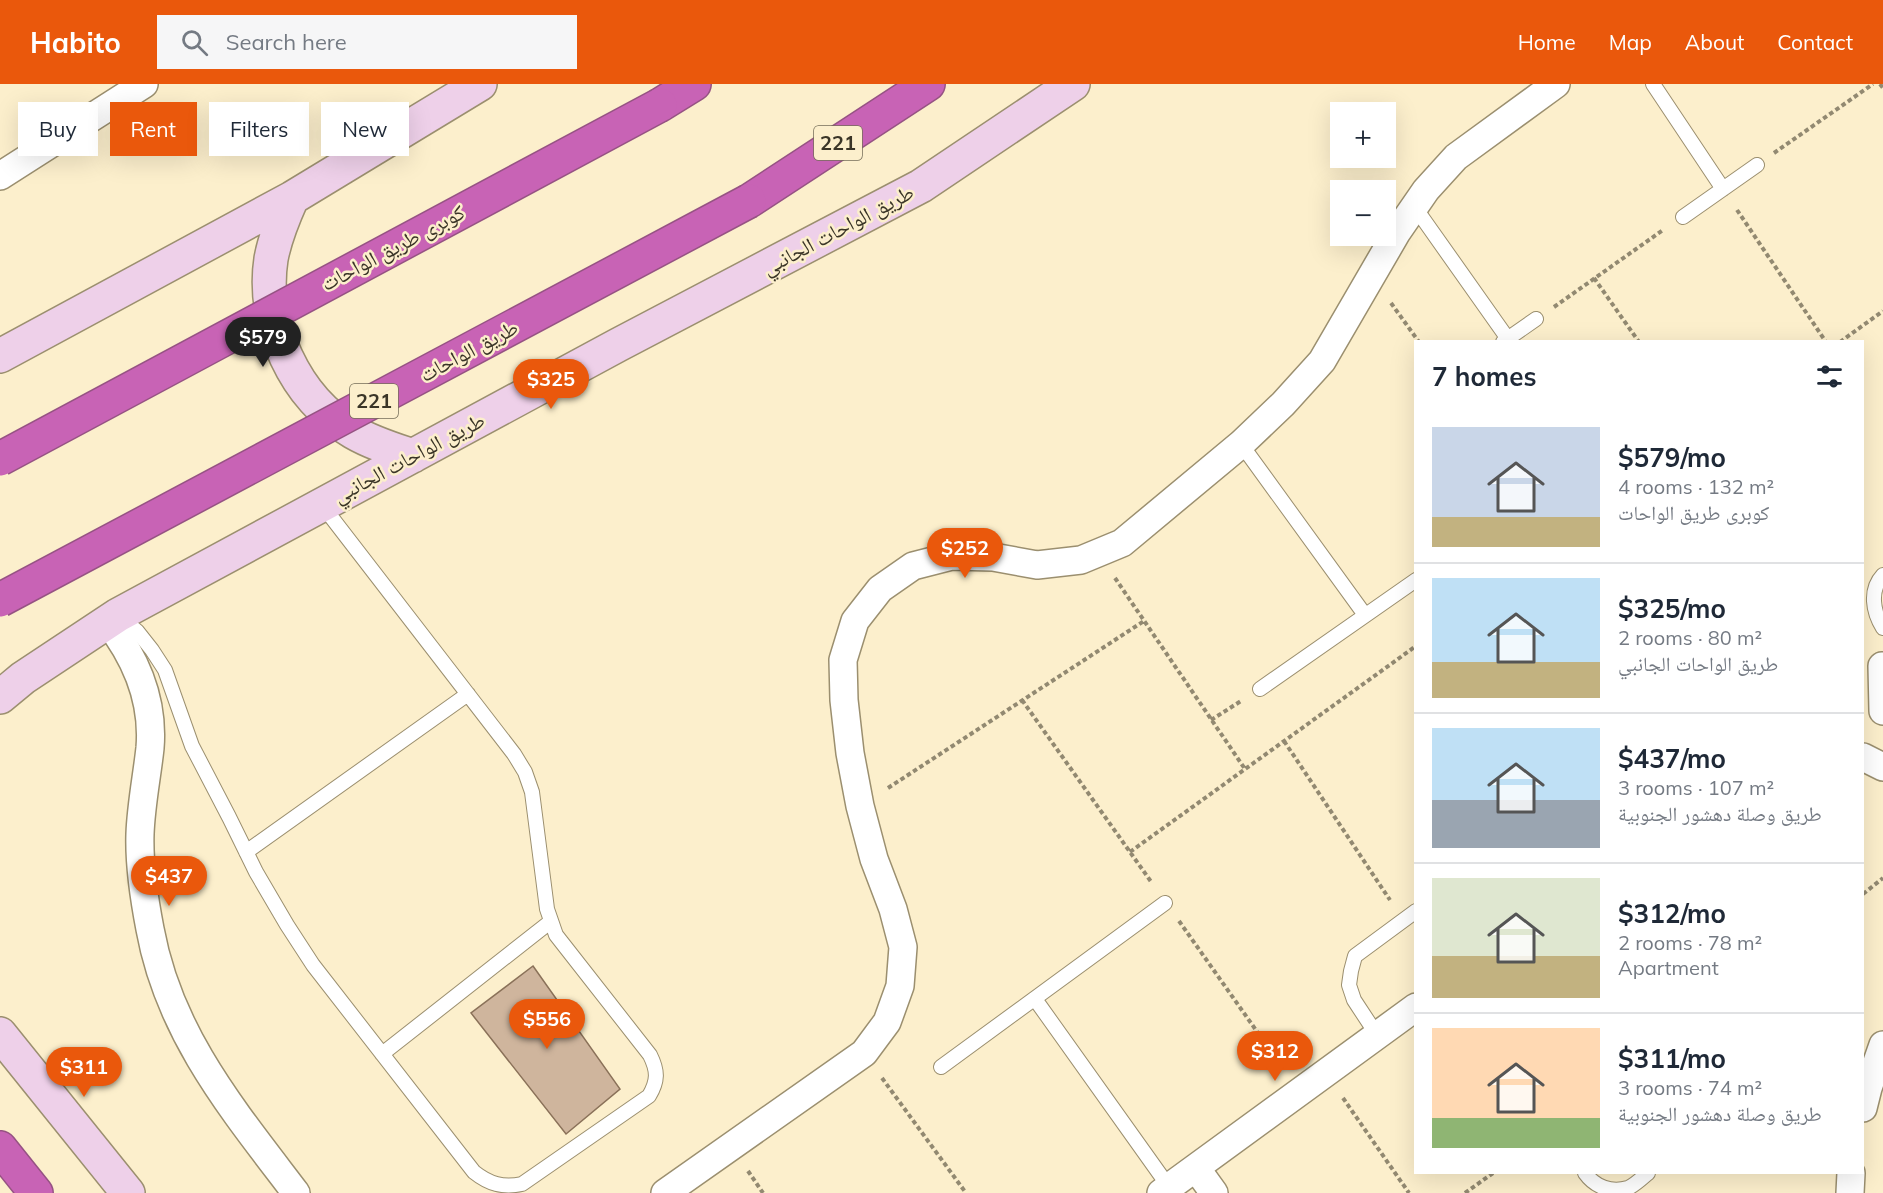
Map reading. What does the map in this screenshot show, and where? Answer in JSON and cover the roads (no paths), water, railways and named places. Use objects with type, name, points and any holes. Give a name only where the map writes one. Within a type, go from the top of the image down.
[{"type":"highway","name":"كوبرى طريق الواحات","points":[[0,459],[660,105],[693,84]]},
{"type":"highway","name":"طريق الواحات","points":[[0,600],[748,201],[927,84]]},
{"type":"highway","points":[[0,1148],[36,1193]]},
{"type":"street","points":[[0,176],[144,84]]},
{"type":"street","points":[[0,356],[292,198],[480,84]]},
{"type":"street","name":"طريق الواحات الجانبي","points":[[0,697],[23,678],[113,618],[321,504],[921,186],[1073,84]]},
{"type":"street","points":[[665,1193],[864,1053],[887,1022],[894,1004],[900,986],[903,947],[893,909],[874,859],[860,806],[850,753],[844,700],[843,660],[855,621],[880,589],[913,566],[952,556],[993,557],[1036,565],[1081,560],[1122,543],[1241,444],[1283,404],[1322,361],[1396,232],[1426,190],[1456,157],[1556,84]]},
{"type":"street","points":[[292,198],[278,228],[271,260],[270,294],[275,326],[286,357],[303,386],[325,411],[351,431],[381,446],[412,456]]},
{"type":"street","points":[[113,618],[141,679],[147,701],[150,745],[140,833],[143,882],[150,931],[163,978],[180,1022],[211,1080],[296,1193]]},
{"type":"street","points":[[1864,680],[1883,666]]},
{"type":"street","points":[[1883,666],[1881,694],[1883,711]]},
{"type":"street","points":[[1864,758],[1883,767]]},
{"type":"street","points":[[1165,1190],[1414,1008]]},
{"type":"street","points":[[0,1034],[128,1193]]},
{"type":"street","points":[[1864,1104],[1883,1045]]},
{"type":"street","points":[[1196,1168],[1214,1193]]},
{"type":"street","points":[[1850,1193],[1851,1174]]},
{"type":"lane","points":[[1653,84],[1723,189]]},
{"type":"lane","points":[[1683,217],[1757,165]]},
{"type":"lane","points":[[1414,207],[1506,340],[1536,319]]},
{"type":"lane","points":[[1241,444],[1365,615]]},
{"type":"lane","points":[[113,618],[137,631],[165,670],[192,746],[246,852],[287,925],[313,965],[474,1172],[485,1181],[499,1186],[522,1184],[532,1179],[649,1096],[657,1076],[655,1065],[556,935],[550,922],[532,792],[525,772],[514,754],[321,504]]},
{"type":"lane","points":[[1883,575],[1880,577],[1875,592],[1873,606],[1883,628]]},
{"type":"lane","points":[[1260,689],[1414,581]]},
{"type":"lane","points":[[246,852],[468,694]]},
{"type":"lane","points":[[941,1067],[1165,903]]},
{"type":"lane","points":[[1377,1035],[1354,1000],[1349,985],[1355,956],[1414,914]]},
{"type":"lane","points":[[382,1054],[550,922]]},
{"type":"lane","points":[[1035,999],[1165,1190]]},
{"type":"lane","points":[[1586,1174],[1593,1183],[1603,1189],[1615,1191],[1628,1188],[1647,1174]]}]
